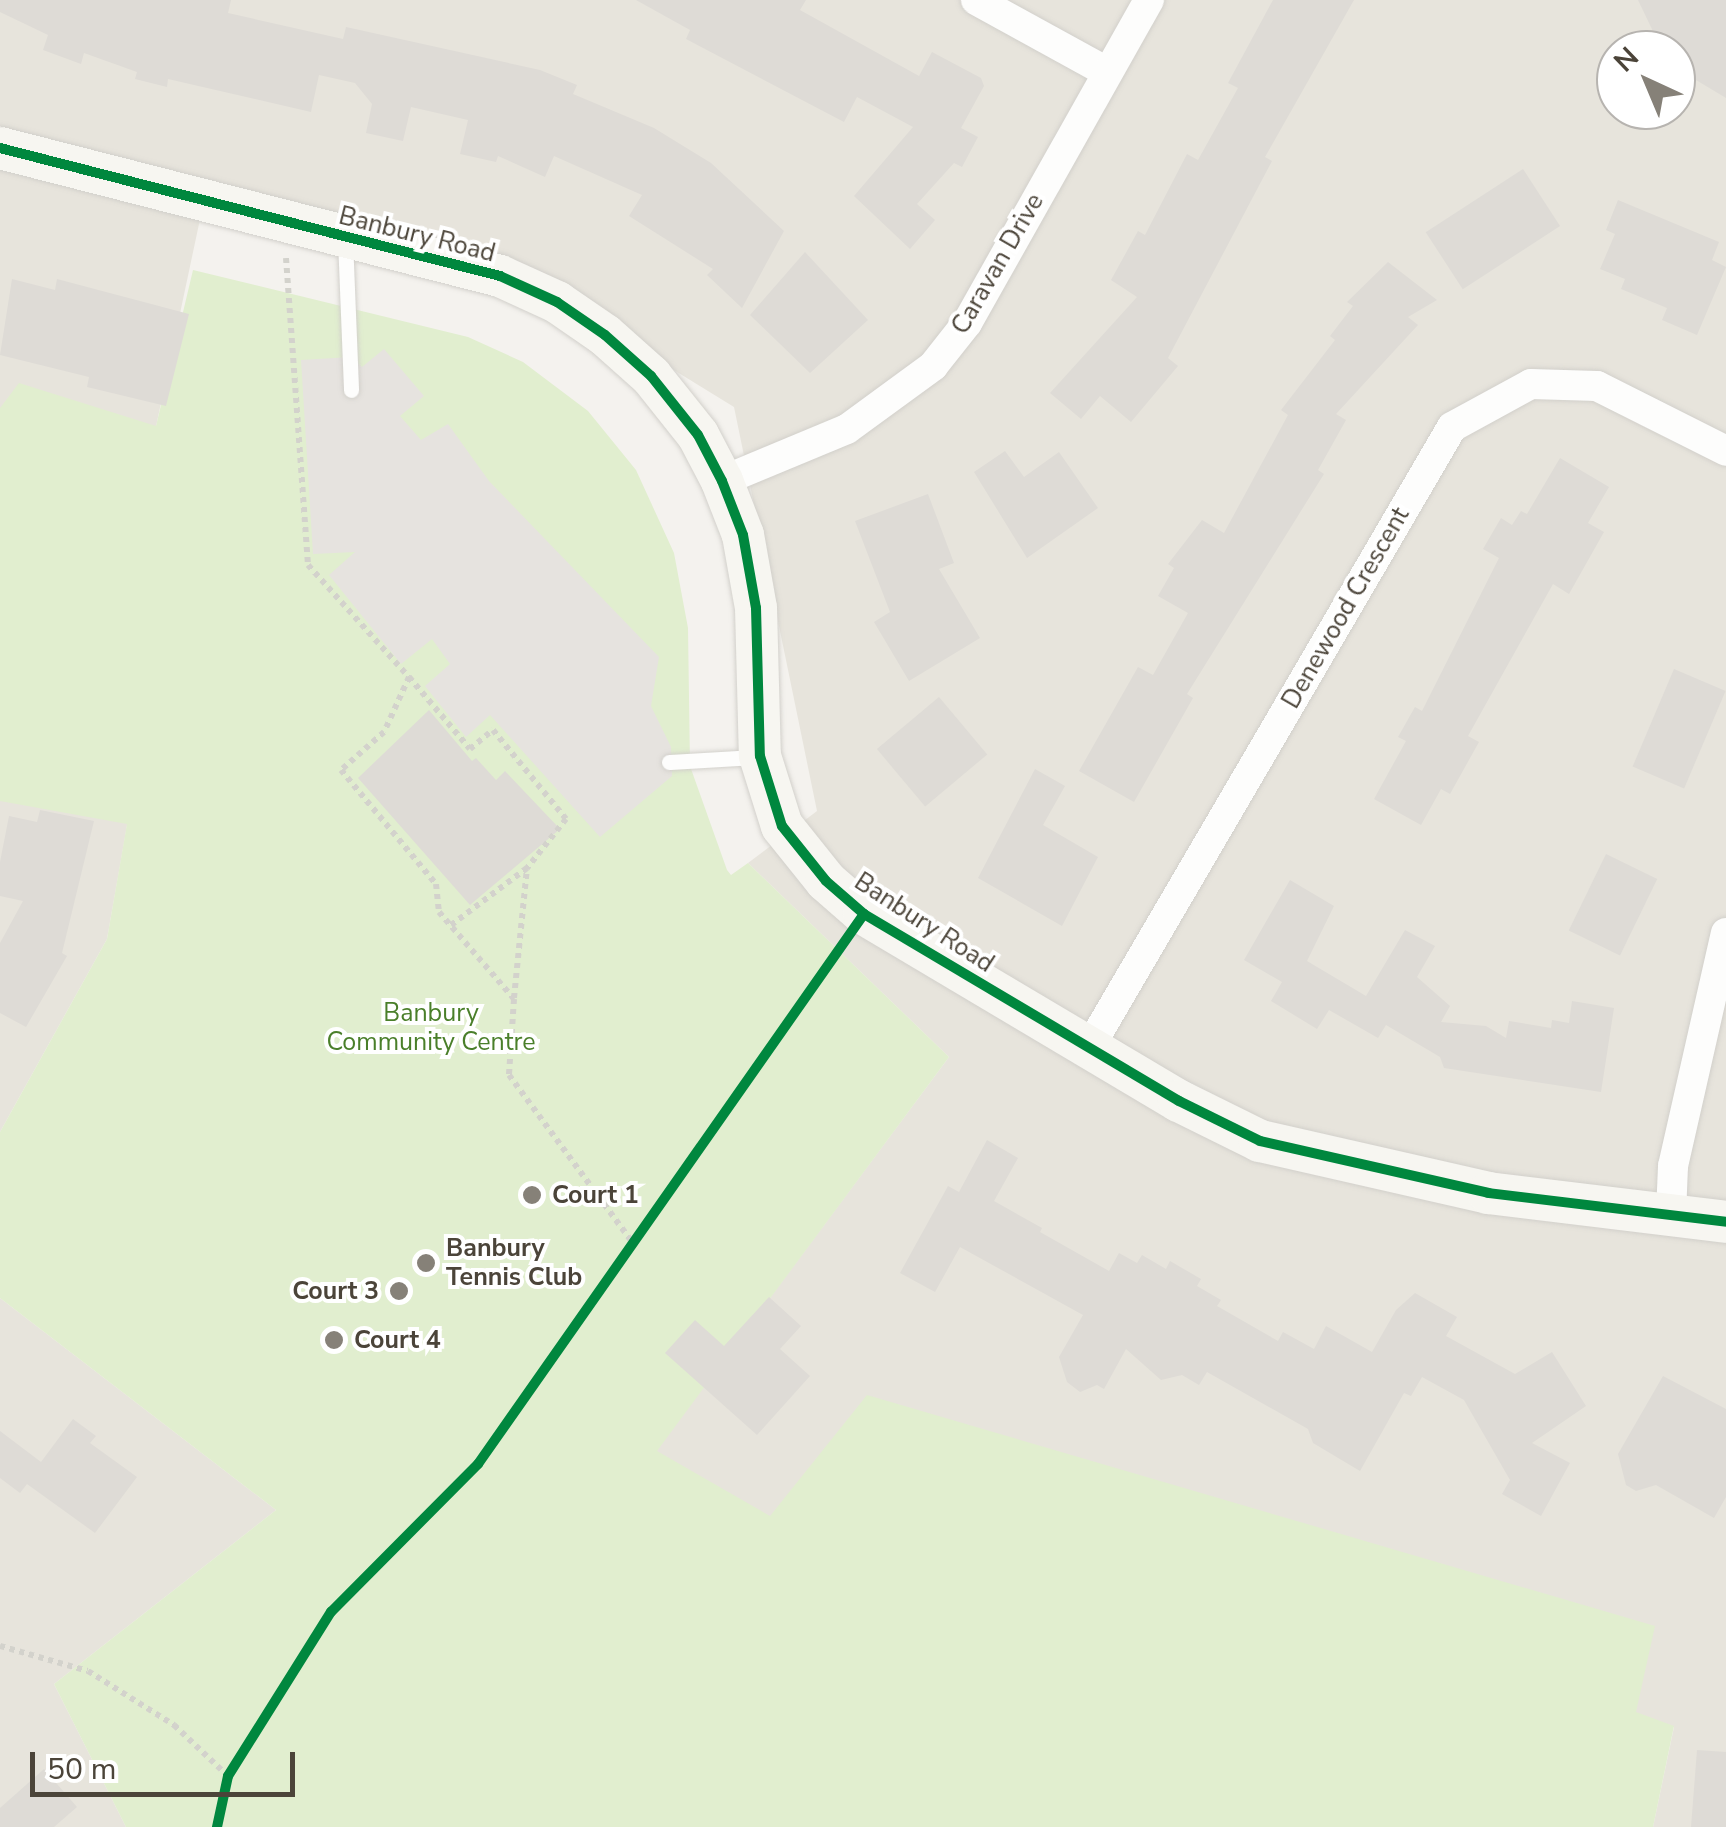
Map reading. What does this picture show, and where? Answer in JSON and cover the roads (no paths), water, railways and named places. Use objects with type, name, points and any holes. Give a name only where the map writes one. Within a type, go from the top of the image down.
[{"type":"street","points":[[976,0],[1107,72]]},
{"type":"street","name":"Caravan Drive","points":[[722,481],[847,429],[933,366],[966,323],[1149,0]]},
{"type":"street","name":"Banbury Road","points":[[0,148],[468,267],[557,302],[651,376],[698,435],[722,481],[743,535],[756,608],[760,756],[782,826],[826,882],[864,914],[1179,1102],[1291,1150],[1488,1193],[1726,1222]]},
{"type":"street","name":"Denewood Crescent","points":[[1090,1048],[1452,427],[1531,384],[1597,386],[1726,451]]},
{"type":"street","points":[[1671,1214],[1684,1112],[1726,933]]},
{"type":"lane","points":[[344,237],[351,390]]},
{"type":"lane","points":[[669,762],[760,756]]},
{"type":"place","name":"Court 1","points":[[532,1195]]},
{"type":"place","name":"Banbury Tennis Club","points":[[426,1263]]},
{"type":"place","name":"Court 3","points":[[399,1291]]},
{"type":"place","name":"Court 4","points":[[334,1340]]},
{"type":"park label","name":"Banbury Community Centre","points":[[431,1028]]}]
